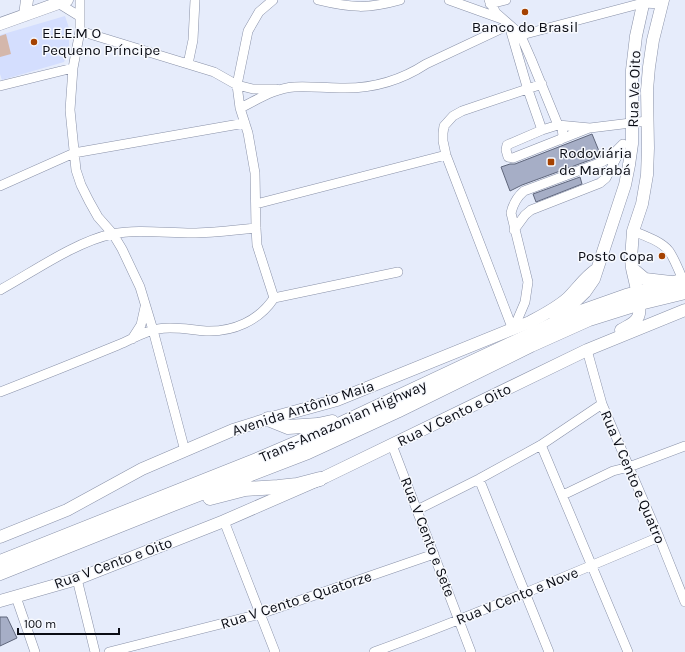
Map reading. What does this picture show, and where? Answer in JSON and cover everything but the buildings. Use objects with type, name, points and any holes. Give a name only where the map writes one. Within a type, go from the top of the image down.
[{"type":"highway","name":"Trans-Amazonian Highway","points":[[0,562],[257,460],[332,428],[575,314],[638,298],[682,284]]},
{"type":"highway","name":"Trans-Amazonian Highway","points":[[0,573],[308,452],[397,411],[559,332],[638,298]]},
{"type":"highway","points":[[268,419],[288,426],[318,425],[341,420],[371,410]]},
{"type":"highway","points":[[173,504],[193,503],[245,489],[297,485],[320,479]]},
{"type":"main road","points":[[25,15],[27,0]]},
{"type":"main road","points":[[36,0],[58,3]]},
{"type":"main road","name":"Rua Ve Oito","points":[[551,324],[585,292],[594,279],[626,185],[631,151],[632,70],[636,36],[644,1]]},
{"type":"main road","name":"Rua Ve Oito","points":[[638,298],[631,260],[633,231],[642,204],[647,175],[647,90],[653,40],[662,2]]},
{"type":"main road","points":[[0,24],[58,3]]},
{"type":"main road","points":[[632,268],[645,279],[682,284]]},
{"type":"main road","name":"Avenida Antônio Maia","points":[[0,537],[67,510],[142,469],[233,430],[337,400],[513,330],[546,314],[558,306],[588,275],[597,269]]},
{"type":"main road","points":[[588,350],[602,339],[633,323],[639,316],[638,298]]},
{"type":"main road","name":"Rua V Cento e Oito","points":[[0,601],[77,578],[224,521],[320,479],[588,350],[685,310]]},
{"type":"street","points":[[80,0],[80,31],[73,68],[70,110],[76,170],[81,185],[98,217],[113,234],[130,264],[140,287],[185,450]]},
{"type":"street","points":[[188,64],[193,40],[195,0]]},
{"type":"street","points":[[273,0],[259,12],[248,31],[237,85],[240,108],[252,149],[255,173],[257,245],[274,298]]},
{"type":"street","points":[[318,0],[346,6],[367,7],[400,0]]},
{"type":"street","points":[[448,0],[505,22]]},
{"type":"street","points":[[489,2],[506,0]]},
{"type":"street","points":[[516,36],[644,1],[662,2]]},
{"type":"street","points":[[489,2],[516,36],[542,84],[558,124],[564,132],[560,140]]},
{"type":"street","points":[[58,3],[79,16]]},
{"type":"street","points":[[80,31],[214,72],[237,85],[253,90],[278,90],[293,87],[341,89],[382,85],[416,71],[426,64],[505,22]]},
{"type":"street","points":[[516,36],[528,90],[542,130]]},
{"type":"street","points":[[0,86],[73,68]]},
{"type":"street","points":[[513,330],[446,155],[443,133],[444,126],[453,116],[462,111],[528,90],[542,84]]},
{"type":"street","points":[[240,108],[278,90]]},
{"type":"street","points":[[590,128],[510,158],[507,155],[506,147],[511,143],[558,124],[590,128],[632,127],[647,120]]},
{"type":"street","points":[[0,186],[74,153],[245,123]]},
{"type":"street","points":[[514,230],[525,215],[531,210],[600,183],[606,178],[632,127]]},
{"type":"street","points":[[513,330],[525,302],[528,282],[511,213],[512,207],[519,195],[524,191],[602,162],[609,158],[623,144]]},
{"type":"street","points":[[256,204],[446,155]]},
{"type":"street","points":[[0,290],[71,250],[93,240],[113,234],[154,232],[220,232],[256,228]]},
{"type":"street","points":[[633,231],[659,243],[666,248],[673,258],[682,284]]},
{"type":"street","points":[[0,392],[153,330],[186,328],[205,331],[234,328],[258,315],[274,298],[398,272]]},
{"type":"street","points":[[132,339],[141,325],[145,306]]},
{"type":"street","name":"Rua V Cento e Quatro","points":[[588,350],[602,404],[685,602]]},
{"type":"street","points":[[417,510],[479,479],[541,445],[602,404]]},
{"type":"street","name":"Rua V Cento e Sete","points":[[392,445],[471,652]]},
{"type":"street","points":[[541,445],[628,652]]},
{"type":"street","points":[[563,495],[613,471],[629,467],[685,446]]},
{"type":"street","points":[[479,479],[549,652]]},
{"type":"street","points":[[224,521],[275,652]]},
{"type":"street","name":"Rua V Cento e Nove","points":[[374,652],[525,594],[659,537]]},
{"type":"street","name":"Rua V Cento e Quatorze","points":[[109,652],[260,614],[434,554]]},
{"type":"street","points":[[77,578],[94,652]]},
{"type":"street","points":[[16,597],[35,652]]},
{"type":"shaded area","name":"E.E.E.M O Pequeno Príncipe","points":[[65,16],[69,28],[69,48],[64,62],[2,80],[0,74],[0,35]]},
{"type":"shaded area","points":[[6,34],[11,54],[0,57],[0,36]]},
{"type":"place","name":"Banco do Brasil","points":[[525,12]]},
{"type":"place","name":"E.E.E.M O Pequeno Príncipe","points":[[34,42]]},
{"type":"place","name":"Rodoviária de Marabá","points":[[551,162]]},
{"type":"place","name":"Posto Copa","points":[[662,256]]}]
